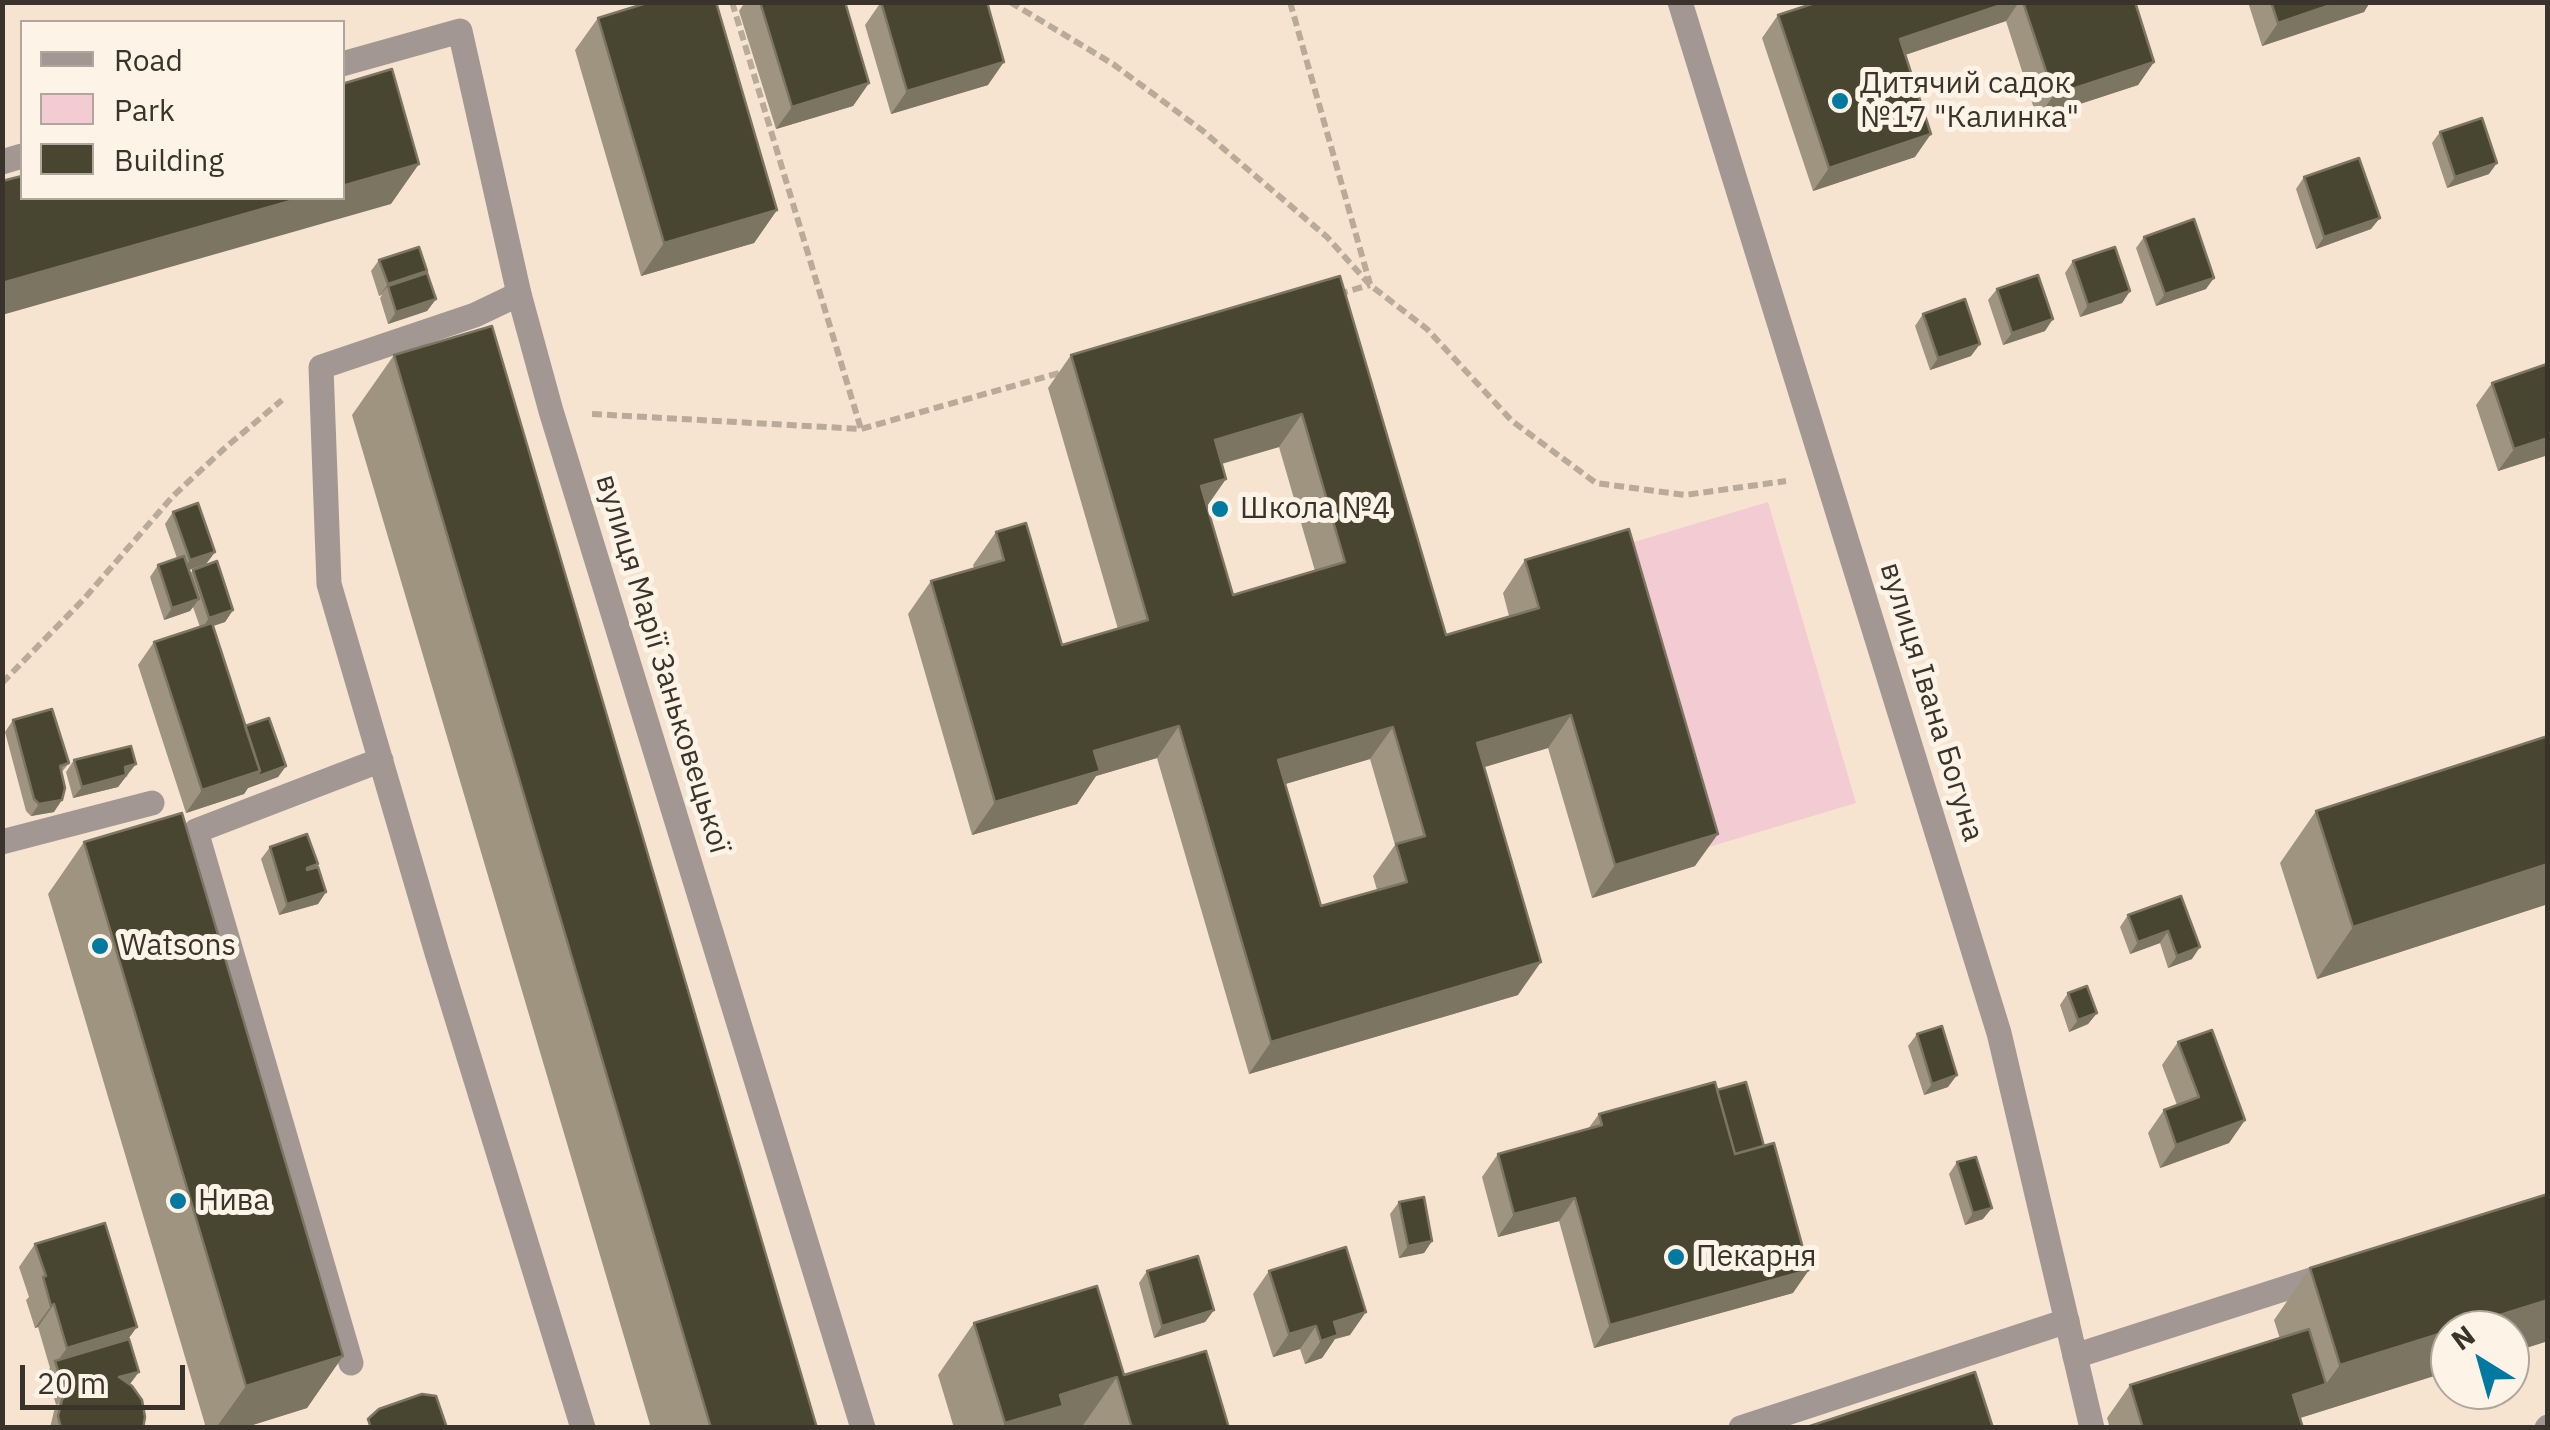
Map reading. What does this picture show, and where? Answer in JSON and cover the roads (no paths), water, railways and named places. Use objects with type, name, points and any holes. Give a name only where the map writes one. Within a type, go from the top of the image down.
[{"type":"street","name":"вулиця Івана Богуна","points":[[1680,2],[1999,1033],[2092,1428]]},
{"type":"street","name":"вулиця Марії Заньковецької","points":[[345,63],[460,31],[519,294],[550,411],[863,1428]]},
{"type":"street","points":[[519,294],[475,314],[321,366],[330,584],[443,972],[584,1428]]},
{"type":"street","points":[[351,1363],[196,831],[381,760]]},
{"type":"street","points":[[2,842],[152,803]]},
{"type":"street","points":[[2075,1356],[2358,1265]]},
{"type":"street","points":[[1741,1428],[2066,1321]]},
{"type":"place","name":"Дитячий садок №17 \"Калинка\"","points":[[1840,101]]},
{"type":"place","name":"Школа №4","points":[[1220,509]]},
{"type":"place","name":"Watsons","points":[[100,946]]},
{"type":"place","name":"Нива","points":[[178,1201]]},
{"type":"place","name":"Пекарня","points":[[1676,1257]]}]
